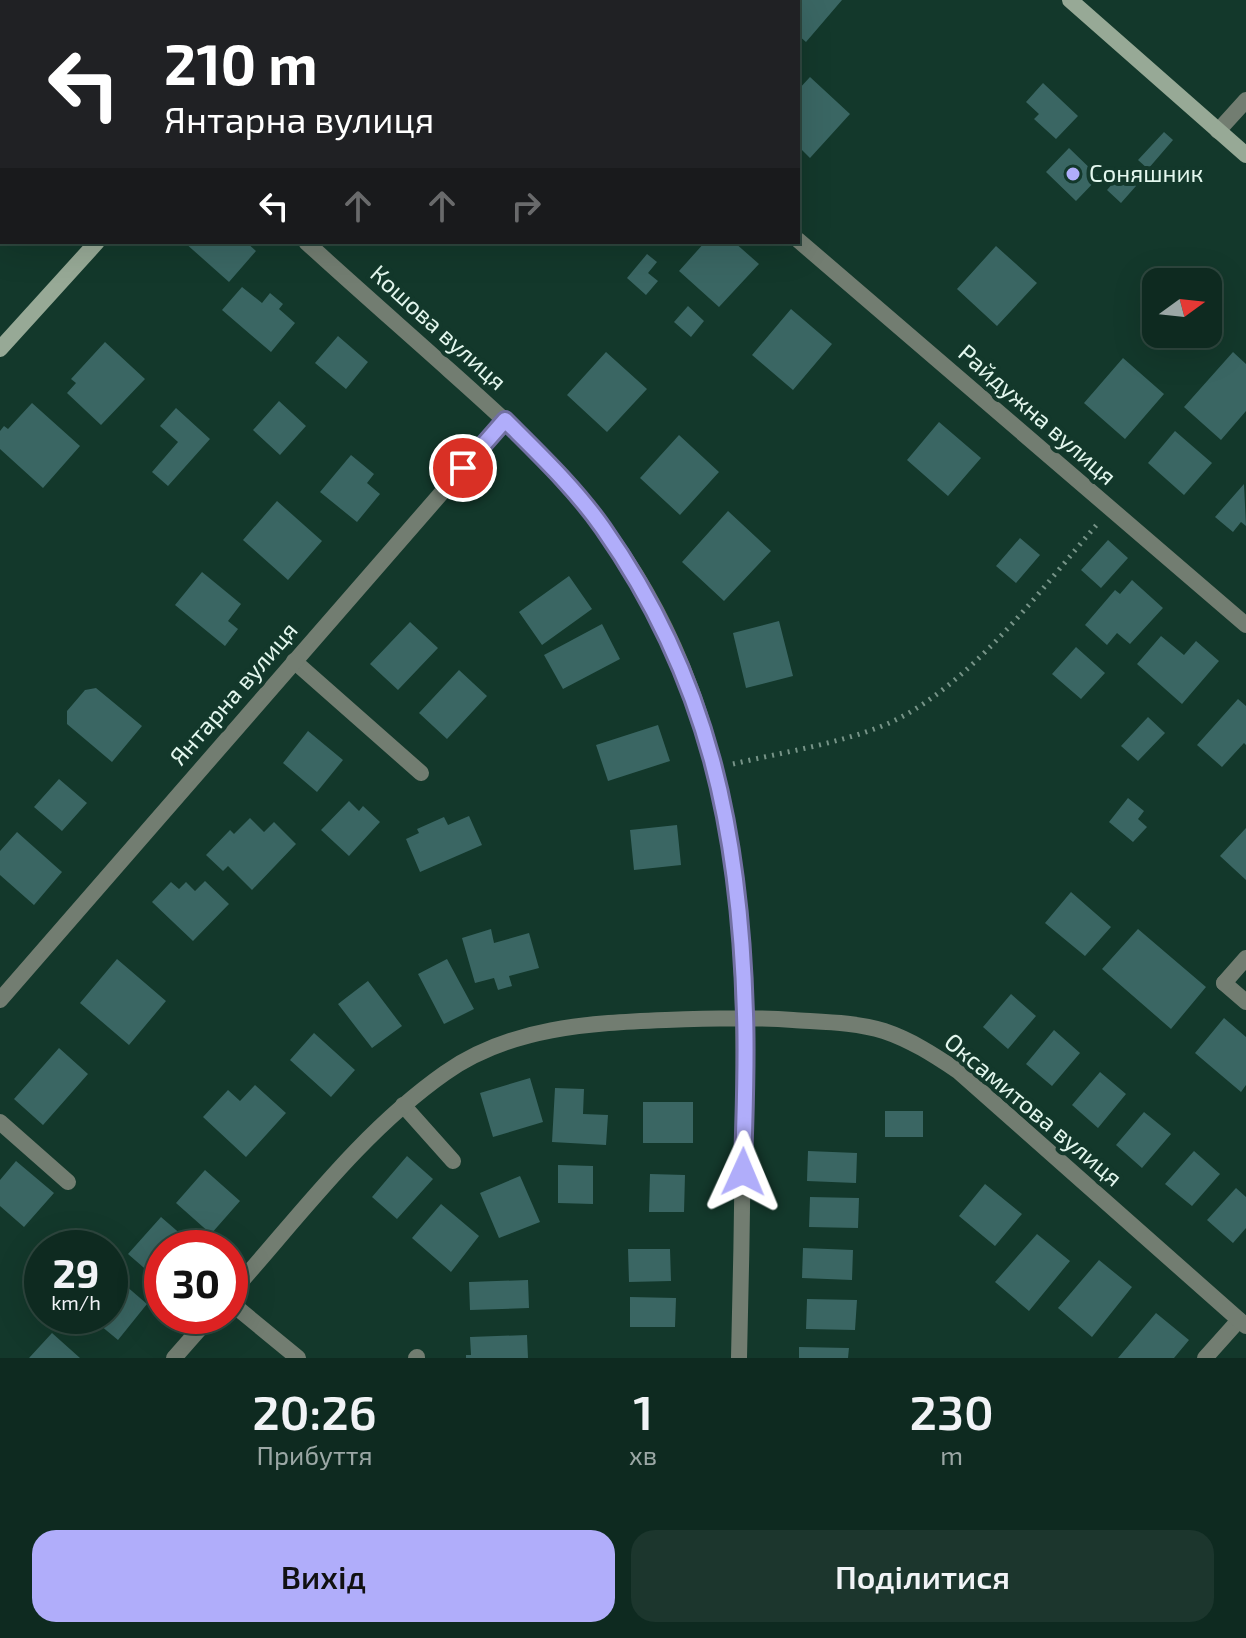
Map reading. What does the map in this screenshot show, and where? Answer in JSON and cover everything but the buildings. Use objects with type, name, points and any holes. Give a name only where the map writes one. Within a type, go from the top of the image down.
[{"type":"main road","points":[[1070,0],[1246,155]]},
{"type":"main road","points":[[0,349],[95,244]]},
{"type":"street","points":[[1218,131],[1246,100]]},
{"type":"street","name":"Райдужна вулиця","points":[[800,242],[1246,625]]},
{"type":"street","name":"Кошова вулиця","points":[[308,244],[505,420],[560,476],[602,526],[645,593],[676,655],[700,714],[729,835],[741,931],[745,1017],[739,1358]]},
{"type":"street","name":"Янтарна вулиця","points":[[0,1000],[505,420]]},
{"type":"street","points":[[294,661],[421,773]]},
{"type":"street","points":[[1246,958],[1224,983],[1246,1002]]},
{"type":"street","name":"Оксамитова вулиця","points":[[248,1274],[357,1150],[403,1105],[448,1071],[487,1050],[536,1033],[586,1023],[745,1017],[847,1023],[883,1031],[923,1048],[958,1071],[1242,1323]]},
{"type":"street","points":[[403,1105],[453,1161]]},
{"type":"street","points":[[0,1122],[68,1182]]},
{"type":"street","points":[[248,1317],[298,1358]]},
{"type":"street","points":[[1205,1358],[1242,1323]]},
{"type":"street","points":[[174,1358],[195,1334]]},
{"type":"path","points":[[715,768],[887,724],[922,703],[952,682],[999,637],[1110,510]]},
{"type":"place","name":"Соняшник","points":[[1073,174]]},
{"type":"route","points":[[463,468],[505,420],[560,476],[602,526],[645,593],[676,655],[700,714],[729,835],[741,931],[745,1017],[743,1172]]}]
